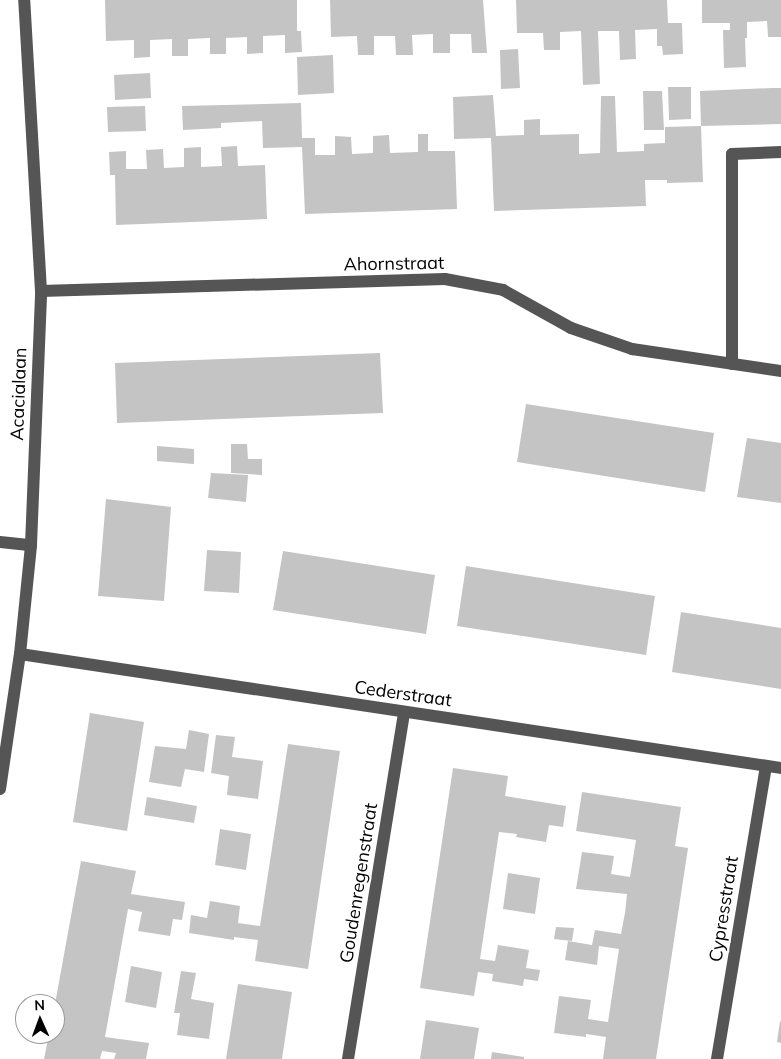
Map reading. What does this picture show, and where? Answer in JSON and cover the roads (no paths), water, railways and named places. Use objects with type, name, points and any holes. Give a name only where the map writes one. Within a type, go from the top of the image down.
[{"type":"street","name":"Acacialaan","points":[[0,789],[20,654],[31,545],[41,291],[24,0]]},
{"type":"street","points":[[732,364],[732,154],[781,152]]},
{"type":"street","name":"Ahornstraat","points":[[41,291],[445,279],[503,290],[571,328],[632,349],[781,371]]},
{"type":"street","points":[[0,542],[31,545]]},
{"type":"street","name":"Cederstraat","points":[[20,654],[781,768]]},
{"type":"street","name":"Goudenregenstraat","points":[[348,1059],[404,712]]},
{"type":"street","name":"Cypresstraat","points":[[717,1059],[766,766]]}]
